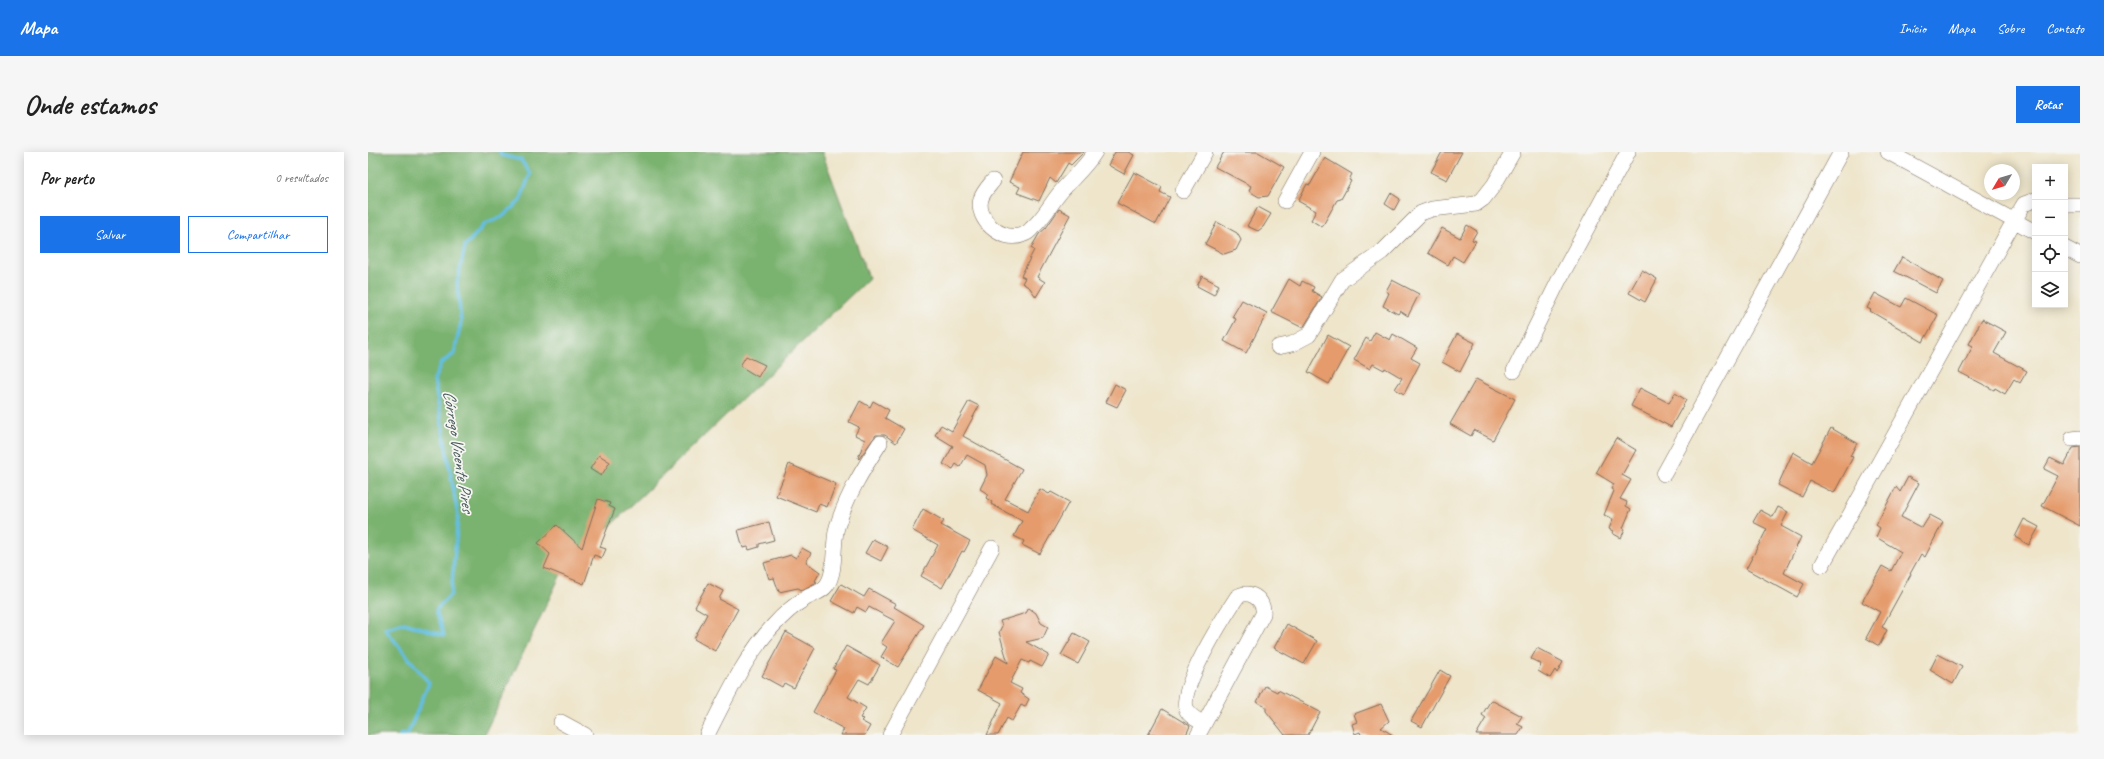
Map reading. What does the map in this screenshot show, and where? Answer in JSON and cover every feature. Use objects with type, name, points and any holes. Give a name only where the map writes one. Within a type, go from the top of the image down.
[{"type":"street","points":[[993,181],[981,199],[982,217],[991,227],[1003,234],[1013,237],[1022,235],[1032,228],[1057,196],[1089,162],[1095,152]]},
{"type":"street","points":[[1182,191],[1205,152]]},
{"type":"street","points":[[1285,201],[1312,152]]},
{"type":"street","points":[[1278,347],[1292,344],[1309,335],[1342,280],[1382,252],[1421,213],[1432,209],[1476,204],[1483,199],[1494,185],[1513,152]]},
{"type":"street","points":[[1514,371],[1559,280],[1628,152]]},
{"type":"street","points":[[1664,474],[1841,152]]},
{"type":"street","points":[[1888,152],[2032,230]]},
{"type":"street","points":[[1822,565],[2014,221],[2024,204],[2032,201]]},
{"type":"street","points":[[2068,205],[2080,205]]},
{"type":"street","points":[[2068,250],[2080,256]]},
{"type":"street","points":[[708,735],[741,671],[764,636],[785,614],[805,598],[822,591],[828,584],[832,568],[836,529],[840,516],[855,483],[880,443]]},
{"type":"street","points":[[890,735],[992,548]]},
{"type":"street","points":[[1246,593],[1254,596],[1262,602],[1264,609],[1263,614],[1201,730],[1186,710],[1185,702],[1189,685],[1237,597],[1246,593]]},
{"type":"street","points":[[561,722],[577,733]]},
{"type":"green space","points":[[368,152],[822,152],[869,278],[562,572],[484,735],[368,735]]},
{"type":"building","points":[[1023,152],[1084,152],[1071,165],[1068,163],[1056,183],[1050,178],[1039,201],[1017,193],[1020,187],[1009,182]]},
{"type":"building","points":[[1115,152],[1128,152],[1134,155],[1124,174],[1108,165]]},
{"type":"building","points":[[1224,152],[1258,152],[1284,167],[1268,196],[1259,197],[1249,191],[1251,186],[1215,167]]},
{"type":"building","points":[[1442,152],[1462,152],[1447,180],[1431,172]]},
{"type":"building","points":[[1325,158],[1352,174],[1349,180],[1351,181],[1341,199],[1337,200],[1322,227],[1311,220],[1316,211],[1298,201],[1307,184],[1310,185]]},
{"type":"building","points":[[1134,172],[1162,187],[1160,192],[1170,197],[1156,224],[1117,203]]},
{"type":"building","points":[[1391,193],[1400,199],[1394,210],[1385,204]]},
{"type":"building","points":[[1258,207],[1271,214],[1263,227],[1258,231],[1247,226]]},
{"type":"building","points":[[1059,209],[1070,215],[1037,277],[1045,282],[1036,297],[1030,288],[1022,283],[1025,278],[1021,276],[1034,250],[1031,248],[1039,234],[1046,228]]},
{"type":"building","points":[[1217,222],[1237,233],[1241,240],[1236,250],[1224,254],[1205,244]]},
{"type":"building","points":[[1467,225],[1477,231],[1472,240],[1476,241],[1463,262],[1453,256],[1448,265],[1428,253],[1442,228],[1460,238]]},
{"type":"building","points":[[1902,257],[1943,281],[1936,293],[1894,271]]},
{"type":"building","points":[[1642,270],[1657,279],[1645,302],[1629,293]]},
{"type":"building","points":[[1202,276],[1219,285],[1214,295],[1197,286]]},
{"type":"building","points":[[1289,279],[1300,286],[1302,281],[1314,287],[1312,291],[1322,297],[1303,328],[1271,312]]},
{"type":"building","points":[[1392,280],[1419,294],[1408,316],[1400,311],[1398,314],[1383,306],[1389,293],[1386,291]]},
{"type":"building","points":[[1875,293],[1901,307],[1906,298],[1938,315],[1923,342],[1867,308]]},
{"type":"building","points":[[1242,300],[1267,313],[1246,353],[1224,341],[1236,319],[1232,317]]},
{"type":"building","points":[[1982,319],[2006,332],[1994,353],[2027,371],[2020,383],[2014,379],[2005,394],[1959,372],[1973,346],[1969,344]]},
{"type":"building","points":[[1375,332],[1390,340],[1393,334],[1417,348],[1411,358],[1420,363],[1404,394],[1395,389],[1402,378],[1385,368],[1384,370],[1373,364],[1370,369],[1354,360],[1366,338],[1370,341]]},
{"type":"building","points":[[1457,334],[1475,343],[1460,372],[1442,362]]},
{"type":"building","points":[[1328,335],[1349,347],[1329,384],[1308,372]]},
{"type":"building","points":[[746,356],[765,365],[758,377],[740,366]]},
{"type":"building","points":[[1476,379],[1515,399],[1493,440],[1474,430],[1471,436],[1450,424]]},
{"type":"building","points":[[1115,384],[1126,390],[1117,407],[1106,402]]},
{"type":"building","points":[[1640,388],[1669,403],[1675,393],[1686,400],[1671,427],[1631,406]]},
{"type":"building","points":[[860,401],[870,407],[873,401],[889,410],[885,418],[904,429],[896,443],[885,435],[876,435],[859,459],[858,458],[865,440],[855,435],[859,427],[849,422]]},
{"type":"building","points":[[969,401],[979,406],[963,436],[1022,469],[1005,499],[1028,511],[1040,489],[1049,494],[1051,492],[1069,502],[1040,554],[1022,545],[1024,541],[1014,536],[1022,521],[991,504],[992,502],[986,498],[988,494],[980,489],[987,475],[985,465],[967,455],[960,467],[956,464],[953,469],[943,464],[953,446],[935,435],[941,425],[952,431]]},
{"type":"building","points":[[1831,428],[1857,443],[1850,456],[1853,457],[1834,493],[1810,481],[1802,497],[1778,485],[1793,452],[1812,463]]},
{"type":"building","points":[[1616,438],[1636,450],[1622,475],[1631,480],[1620,499],[1627,502],[1626,506],[1631,509],[1623,528],[1625,529],[1621,538],[1612,533],[1613,531],[1609,529],[1613,519],[1604,515],[1614,491],[1611,489],[1614,484],[1596,473]]},
{"type":"building","points":[[2080,447],[2080,526],[2042,506],[2058,476],[2044,469],[2050,458],[2064,465],[2073,448]]},
{"type":"building","points":[[599,455],[610,462],[601,476],[590,469]]},
{"type":"building","points":[[789,464],[836,484],[827,507],[819,504],[816,512],[776,496]]},
{"type":"building","points":[[1908,477],[1919,483],[1901,517],[1922,528],[1930,515],[1943,522],[1925,557],[1921,554],[1882,627],[1887,630],[1879,646],[1866,638],[1880,612],[1862,602],[1882,566],[1891,571],[1901,552],[1876,537],[1880,528],[1876,525],[1896,487],[1900,492]]},
{"type":"building","points":[[598,499],[610,503],[609,506],[615,509],[600,547],[606,549],[602,558],[594,555],[584,584],[544,568],[550,554],[538,543],[557,525],[582,548]]},
{"type":"building","points":[[1778,507],[1788,512],[1781,526],[1801,537],[1784,573],[1804,584],[1797,597],[1746,569],[1767,529],[1753,522],[1760,510],[1773,517]]},
{"type":"building","points":[[923,509],[944,521],[941,525],[970,541],[964,552],[962,551],[942,588],[921,576],[938,545],[912,530]]},
{"type":"building","points":[[2024,519],[2039,527],[2029,545],[2015,537]]},
{"type":"building","points":[[769,522],[774,540],[759,544],[759,547],[749,550],[748,547],[743,548],[738,530]]},
{"type":"building","points":[[873,539],[888,547],[881,561],[865,553]]},
{"type":"building","points":[[802,548],[811,553],[806,562],[820,572],[815,581],[817,582],[802,590],[798,588],[779,592],[774,578],[769,579],[764,563],[791,555],[796,558]]},
{"type":"building","points":[[708,583],[723,591],[719,599],[738,609],[715,651],[694,639],[707,614],[695,607]]},
{"type":"building","points":[[841,584],[864,597],[869,589],[896,604],[894,607],[924,625],[898,667],[881,657],[887,647],[881,643],[895,621],[869,607],[866,612],[857,607],[854,613],[831,601]]},
{"type":"building","points":[[1029,608],[1036,613],[1041,623],[1048,627],[1043,638],[1026,642],[1049,655],[1042,667],[1030,661],[1029,663],[1022,660],[1010,683],[1022,689],[1020,693],[1029,699],[1025,707],[1021,705],[1012,721],[1007,718],[998,735],[987,735],[1002,703],[978,690],[996,656],[1008,663],[999,632],[1002,626],[1000,621],[1026,613]]},
{"type":"building","points":[[1287,624],[1317,641],[1304,664],[1274,648]]},
{"type":"building","points":[[786,632],[815,648],[794,688],[784,683],[782,687],[762,676]]},
{"type":"building","points":[[1074,633],[1090,642],[1078,664],[1061,655]]},
{"type":"building","points":[[846,646],[880,665],[869,684],[859,679],[848,697],[866,708],[860,718],[863,719],[861,721],[870,726],[865,735],[841,735],[844,729],[813,712],[836,670],[833,669]]},
{"type":"building","points":[[1537,648],[1563,662],[1557,673],[1555,670],[1550,678],[1538,671],[1541,664],[1531,659]]},
{"type":"building","points":[[1938,654],[1962,667],[1953,684],[1930,670]]},
{"type":"building","points":[[1440,670],[1450,676],[1422,727],[1411,721]]},
{"type":"building","points":[[1265,686],[1277,692],[1278,690],[1320,712],[1308,735],[1285,735],[1266,711],[1266,707],[1257,702]]},
{"type":"building","points":[[1491,700],[1522,716],[1517,724],[1523,727],[1518,735],[1476,735],[1486,718],[1482,715]]},
{"type":"building","points":[[1381,704],[1389,721],[1381,728],[1393,735],[1361,735],[1360,732],[1355,734],[1352,724],[1357,722],[1354,714]]},
{"type":"building","points":[[1162,709],[1190,726],[1186,735],[1148,735]]},
{"type":"waterway","name":"Córrego Vicente Pires","points":[[400,735],[408,733],[429,683],[385,629],[404,623],[444,635],[436,610],[451,594],[458,516],[434,380],[441,363],[454,354],[461,322],[457,283],[465,246],[485,224],[502,217],[520,201],[530,174],[521,160],[501,155],[500,152]]}]
